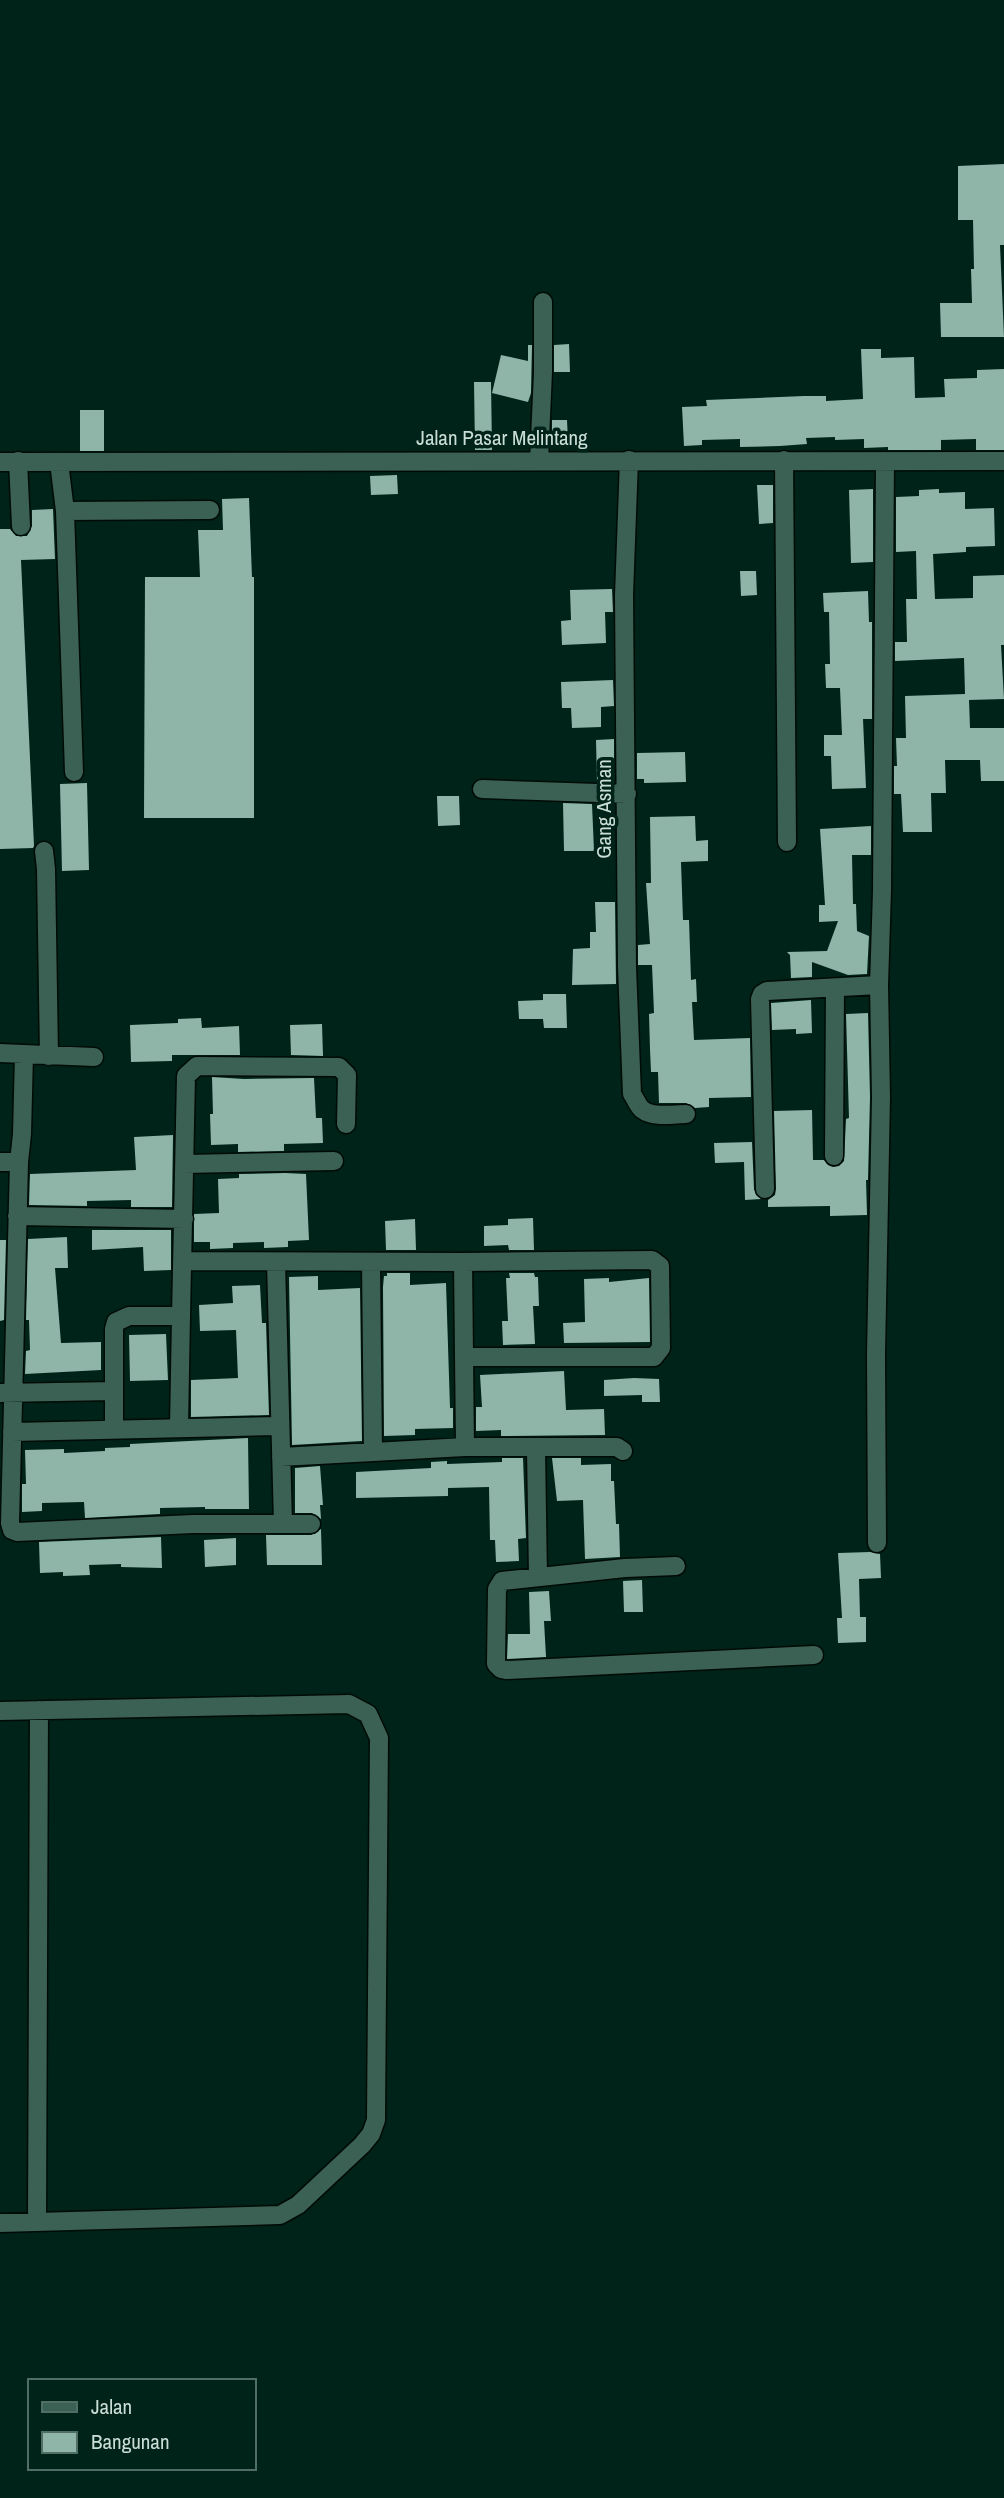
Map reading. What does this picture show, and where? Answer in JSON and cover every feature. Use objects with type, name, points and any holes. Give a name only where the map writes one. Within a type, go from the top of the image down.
[{"type":"street","points":[[538,461],[543,372],[543,302]]},
{"type":"street","name":"Gang Asman","points":[[629,460],[624,595],[627,967],[632,1094],[641,1109],[646,1111],[686,1114]]},
{"type":"street","points":[[784,460],[787,842]]},
{"type":"street","points":[[9,461],[21,526]]},
{"type":"street","name":"Jalan Pasar Melintang","points":[[9,461],[1004,461]]},
{"type":"street","points":[[877,1544],[876,1355],[881,1097],[879,985],[886,461]]},
{"type":"street","points":[[59,462],[65,511],[74,772]]},
{"type":"street","points":[[65,511],[210,510]]},
{"type":"street","points":[[482,789],[627,794]]},
{"type":"street","points":[[44,851],[49,1056]]},
{"type":"street","points":[[765,1189],[761,996],[767,991],[879,985]]},
{"type":"street","points":[[834,1156],[835,988]]},
{"type":"street","points":[[0,1053],[94,1057]]},
{"type":"street","points":[[24,1054],[7,1393],[12,1432],[10,1522],[14,1531],[193,1524],[312,1524]]},
{"type":"street","points":[[179,1427],[186,1076],[197,1066],[340,1067],[347,1075],[346,1124]]},
{"type":"street","points":[[185,1164],[334,1161]]},
{"type":"street","points":[[0,1162],[19,1162]]},
{"type":"street","points":[[17,1216],[184,1219]]},
{"type":"street","points":[[182,1261],[652,1260],[660,1266],[661,1348],[654,1357],[464,1357]]},
{"type":"street","points":[[276,1262],[283,1522]]},
{"type":"street","points":[[371,1262],[373,1452]]},
{"type":"street","points":[[463,1262],[465,1447]]},
{"type":"street","points":[[114,1429],[116,1322],[129,1316],[181,1316]]},
{"type":"street","points":[[7,1393],[114,1391]]},
{"type":"street","points":[[12,1432],[281,1426]]},
{"type":"street","points":[[281,1457],[465,1447],[617,1447],[623,1451]]},
{"type":"street","points":[[536,1449],[538,1577]]},
{"type":"street","points":[[676,1566],[625,1567],[506,1579],[499,1584],[496,1664],[501,1669],[814,1655]]},
{"type":"street","points":[[0,1711],[349,1704],[368,1714],[379,1738],[380,1822],[376,2120],[371,2134],[362,2145],[298,2205],[280,2215],[0,2223]]},
{"type":"street","points":[[37,2222],[39,1710]]},
{"type":"building","points":[[1004,164],[1004,245],[1000,245],[1004,337],[941,337],[940,303],[972,303],[973,220],[958,220],[958,166]]},
{"type":"building","points":[[569,344],[570,372],[554,372],[554,345]]},
{"type":"building","points":[[528,345],[532,345],[531,393],[528,402],[492,393],[501,355],[528,361]]},
{"type":"building","points":[[861,349],[881,349],[881,358],[914,357],[915,398],[945,397],[944,379],[977,378],[977,370],[1004,369],[1004,450],[976,450],[976,439],[941,440],[941,450],[888,450],[888,447],[864,448],[864,439],[835,440],[835,437],[806,438],[807,444],[780,446],[740,447],[740,439],[702,440],[702,445],[684,446],[682,407],[707,406],[706,400],[804,396],[826,396],[826,401],[863,399]]},
{"type":"building","points":[[474,382],[491,382],[492,450],[475,450]]},
{"type":"building","points":[[80,410],[104,410],[104,451],[80,451]]},
{"type":"building","points":[[552,420],[567,420],[568,441],[552,441]]},
{"type":"building","points":[[397,475],[398,494],[371,495],[370,476]]},
{"type":"building","points":[[757,485],[773,485],[773,523],[759,524]]},
{"type":"building","points":[[873,489],[873,562],[851,563],[849,490]]},
{"type":"building","points":[[939,489],[939,493],[965,492],[965,509],[994,508],[995,546],[966,547],[966,552],[933,554],[935,599],[973,598],[973,576],[1004,575],[1004,645],[1001,645],[1004,699],[969,700],[970,728],[1004,728],[1004,781],[981,781],[980,760],[945,760],[946,793],[931,793],[932,832],[903,832],[901,794],[894,794],[894,766],[897,766],[896,738],[906,738],[905,696],[965,694],[964,658],[895,661],[895,642],[907,642],[906,599],[917,599],[916,551],[896,552],[896,497],[919,496],[919,490]]},
{"type":"building","points":[[249,498],[254,577],[254,818],[144,818],[145,577],[200,577],[198,530],[223,530],[222,499]]},
{"type":"building","points":[[53,509],[55,559],[21,560],[34,846],[0,849],[0,529],[10,529],[16,536],[27,536],[32,526],[32,510]]},
{"type":"building","points":[[740,571],[756,571],[757,595],[741,596]]},
{"type":"building","points":[[612,589],[613,612],[605,612],[606,643],[562,645],[561,621],[571,620],[570,590]]},
{"type":"building","points":[[868,591],[869,622],[872,622],[872,719],[863,719],[866,788],[832,789],[831,756],[824,756],[824,735],[842,735],[840,688],[826,688],[825,664],[830,664],[829,612],[824,612],[823,593]]},
{"type":"building","points":[[613,680],[614,706],[601,707],[601,727],[572,728],[571,708],[562,708],[561,682]]},
{"type":"building","points":[[614,739],[614,780],[597,781],[596,740]]},
{"type":"building","points":[[685,752],[686,782],[644,783],[644,779],[637,779],[637,753]]},
{"type":"building","points":[[87,783],[89,870],[62,871],[60,784]]},
{"type":"building","points":[[437,796],[459,796],[460,825],[438,826]]},
{"type":"building","points":[[563,803],[592,804],[594,851],[564,851]]},
{"type":"building","points":[[695,816],[696,841],[708,840],[708,861],[681,862],[683,920],[689,920],[691,980],[696,979],[697,1002],[692,1002],[694,1040],[750,1038],[751,1097],[709,1098],[709,1107],[695,1108],[686,1103],[659,1103],[658,1072],[651,1072],[649,1014],[654,1013],[652,965],[638,965],[638,945],[650,944],[646,883],[651,883],[650,817]]},
{"type":"building","points":[[871,826],[871,855],[852,855],[853,904],[856,904],[857,931],[869,936],[867,974],[848,975],[812,962],[812,977],[791,978],[790,955],[787,952],[827,951],[838,921],[819,922],[819,905],[825,905],[820,829]]},
{"type":"building","points":[[595,902],[615,902],[616,984],[572,985],[573,949],[590,948],[590,932],[596,932]]},
{"type":"building","points":[[543,994],[566,994],[567,1028],[544,1028],[543,1019],[519,1019],[518,1001],[543,1000]]},
{"type":"building","points":[[811,1000],[812,1033],[796,1034],[796,1029],[772,1030],[771,1003]]},
{"type":"building","points":[[868,1013],[870,1097],[867,1215],[830,1216],[830,1206],[768,1207],[768,1200],[775,1195],[776,1189],[774,1111],[812,1110],[813,1160],[824,1160],[833,1167],[844,1161],[846,1119],[849,1118],[846,1014]]},
{"type":"building","points":[[201,1018],[202,1028],[239,1026],[240,1055],[172,1055],[172,1061],[131,1062],[130,1025],[178,1023],[178,1019]]},
{"type":"building","points":[[322,1024],[323,1056],[291,1055],[290,1025]]},
{"type":"building","points":[[212,1077],[314,1078],[316,1118],[322,1118],[323,1143],[284,1144],[284,1151],[238,1152],[238,1144],[211,1145]]},
{"type":"building","points":[[173,1135],[172,1207],[131,1207],[131,1200],[87,1201],[87,1206],[29,1205],[30,1174],[136,1170],[134,1137]]},
{"type":"building","points":[[752,1142],[754,1189],[761,1199],[745,1200],[744,1162],[715,1163],[714,1143]]},
{"type":"building","points":[[239,1174],[306,1174],[309,1240],[288,1241],[288,1247],[264,1248],[264,1242],[233,1243],[233,1248],[210,1249],[210,1242],[194,1242],[194,1214],[219,1213],[218,1179],[239,1178]]},
{"type":"building","points":[[533,1218],[534,1250],[509,1250],[508,1245],[484,1246],[484,1226],[508,1225],[508,1219]]},
{"type":"building","points":[[415,1219],[416,1250],[386,1250],[385,1221]]},
{"type":"building","points":[[92,1230],[171,1230],[171,1270],[144,1271],[143,1247],[92,1250]]},
{"type":"building","points":[[67,1237],[68,1268],[55,1268],[61,1343],[101,1342],[101,1370],[25,1374],[26,1351],[30,1350],[29,1320],[26,1320],[28,1239]]},
{"type":"building","points":[[0,1240],[6,1240],[4,1320],[0,1321]]},
{"type":"building","points":[[387,1273],[410,1273],[410,1285],[446,1283],[453,1428],[415,1429],[415,1435],[384,1436],[383,1287]]},
{"type":"building","points":[[509,1273],[534,1273],[535,1277],[538,1277],[539,1306],[533,1306],[535,1344],[503,1345],[502,1321],[508,1321],[506,1278],[510,1278]]},
{"type":"building","points":[[318,1276],[318,1290],[360,1288],[362,1441],[292,1445],[289,1277]]},
{"type":"building","points":[[609,1278],[609,1282],[649,1278],[650,1342],[564,1343],[563,1323],[585,1322],[584,1279]]},
{"type":"building","points":[[260,1285],[262,1323],[266,1323],[269,1415],[191,1417],[191,1380],[238,1378],[236,1330],[200,1331],[199,1305],[233,1303],[232,1286]]},
{"type":"building","points":[[166,1334],[168,1380],[130,1381],[129,1335]]},
{"type":"building","points":[[564,1371],[566,1410],[604,1409],[605,1435],[501,1436],[501,1430],[476,1431],[476,1407],[482,1407],[480,1375]]},
{"type":"building","points":[[659,1379],[660,1402],[642,1402],[642,1395],[604,1396],[604,1380]]},
{"type":"building","points":[[248,1438],[249,1509],[160,1508],[160,1514],[85,1518],[84,1502],[42,1503],[42,1511],[22,1512],[22,1484],[26,1484],[25,1450],[64,1449],[64,1453],[105,1451],[105,1448],[130,1447],[130,1444]]},
{"type":"building","points":[[502,1458],[523,1458],[526,1538],[518,1539],[519,1561],[496,1562],[495,1540],[490,1540],[489,1487],[448,1488],[448,1496],[356,1498],[356,1472],[431,1468],[431,1462],[502,1462]]},
{"type":"building","points":[[552,1458],[581,1458],[581,1465],[611,1464],[616,1524],[619,1524],[620,1557],[585,1559],[583,1500],[557,1501]]},
{"type":"building","points":[[320,1466],[323,1505],[320,1505],[321,1519],[312,1513],[295,1513],[295,1468]]},
{"type":"building","points":[[321,1529],[322,1565],[267,1565],[266,1535],[311,1535]]},
{"type":"building","points":[[161,1537],[162,1568],[121,1567],[121,1564],[89,1565],[90,1575],[40,1573],[39,1542]]},
{"type":"building","points":[[236,1538],[236,1565],[205,1567],[204,1540]]},
{"type":"building","points":[[838,1553],[880,1554],[881,1578],[859,1579],[860,1617],[866,1617],[866,1642],[838,1643],[837,1618],[842,1618]]},
{"type":"building","points":[[642,1580],[643,1612],[624,1612],[623,1581]]},
{"type":"building","points":[[549,1591],[551,1621],[544,1621],[546,1657],[507,1659],[508,1634],[530,1634],[529,1592]]}]
